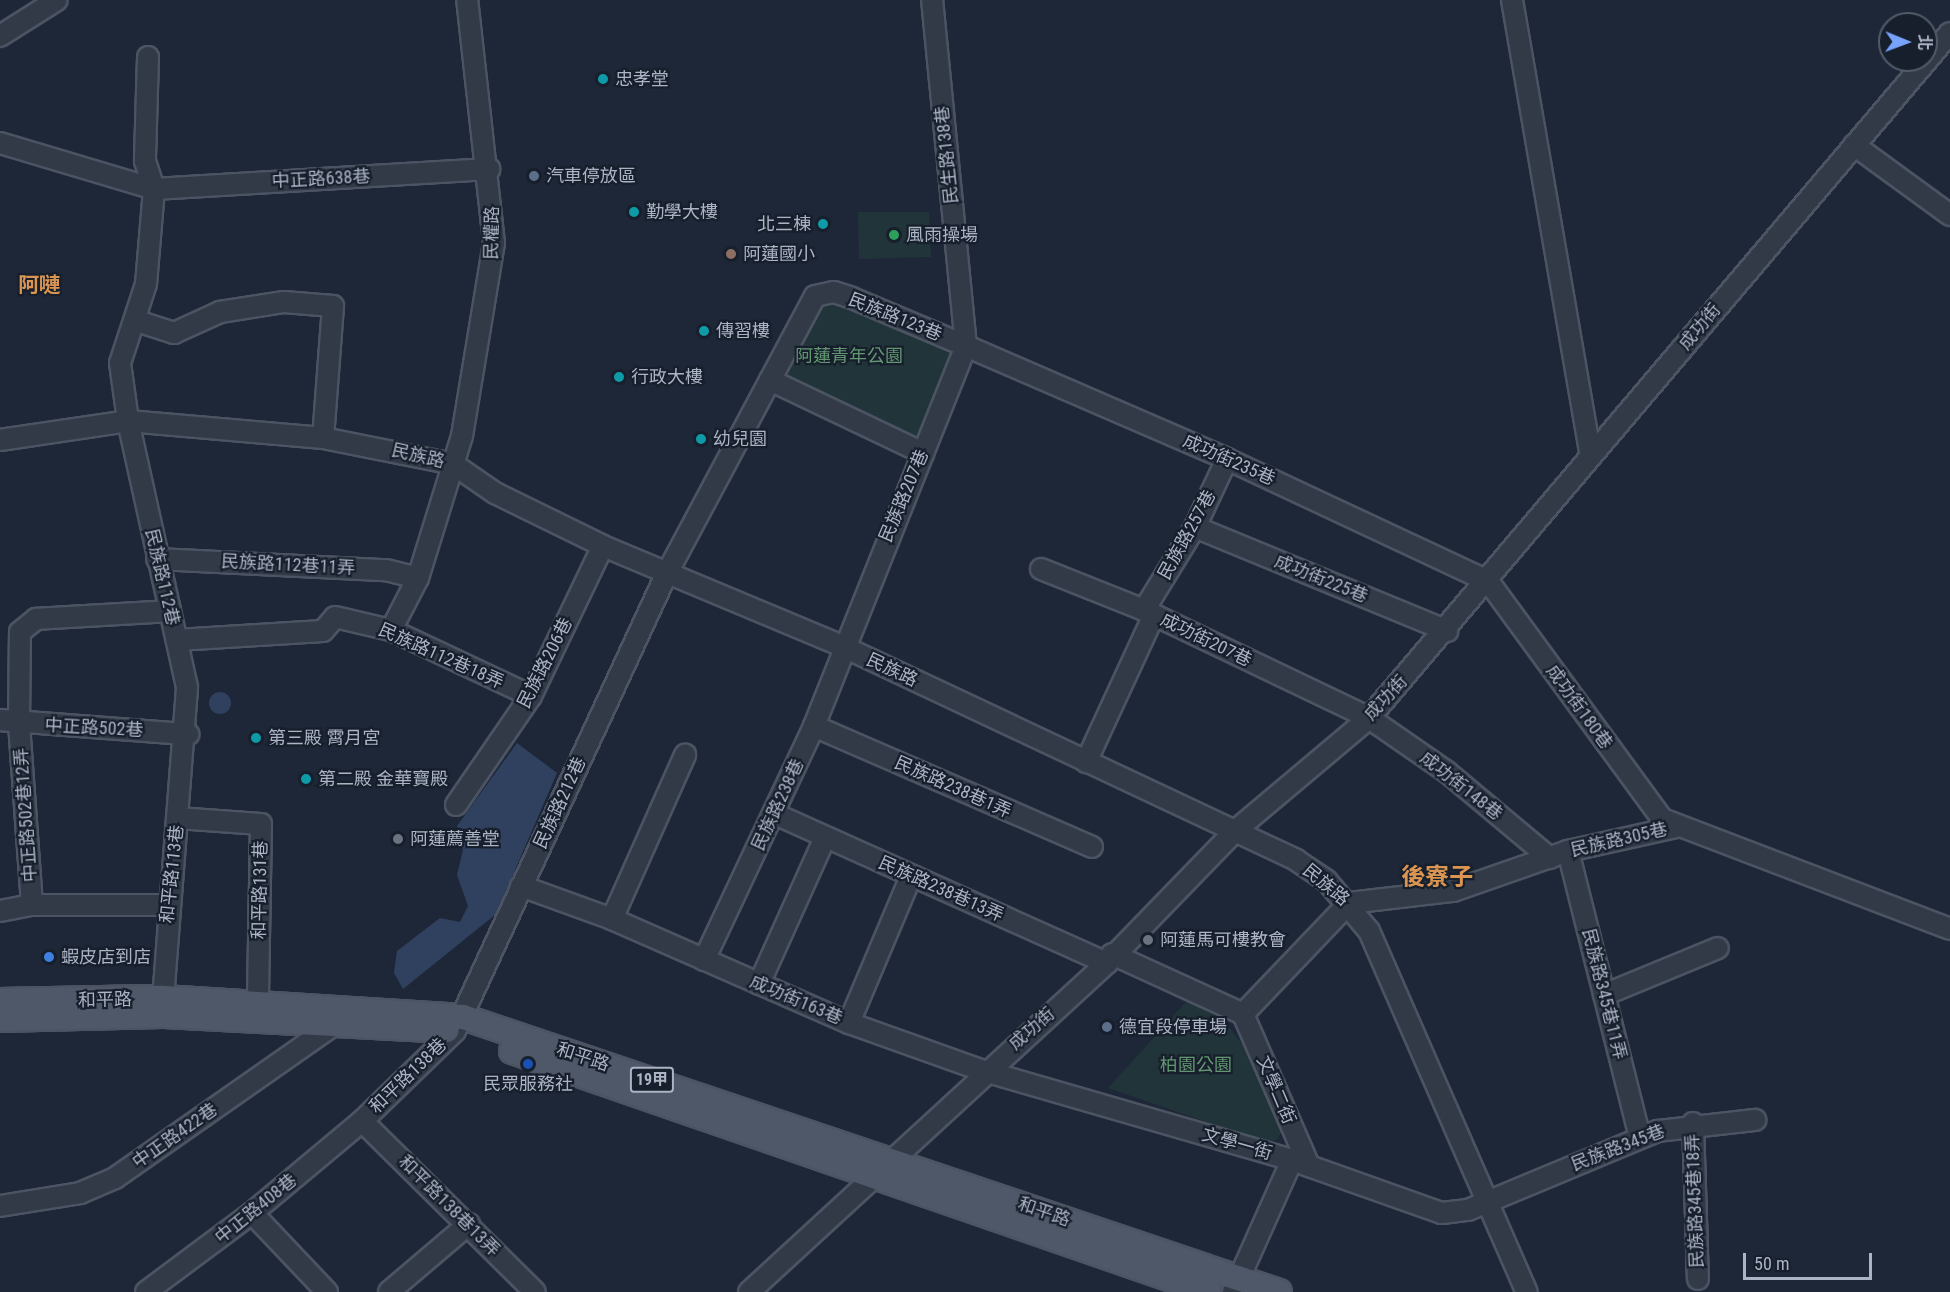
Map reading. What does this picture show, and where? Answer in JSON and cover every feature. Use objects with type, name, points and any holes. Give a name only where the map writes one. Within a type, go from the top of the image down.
[{"type":"main road","name":"和平路","points":[[0,1001],[163,1007],[332,1026],[459,1024],[874,1176],[1209,1292]]},
{"type":"main road","name":"和平路","points":[[0,1019],[163,1007],[258,1004],[459,1024],[892,1159],[1236,1286],[1279,1292]]},
{"type":"street","points":[[0,36],[57,0]]},
{"type":"street","name":"民權路","points":[[391,630],[418,578],[453,464],[493,252],[489,169],[467,0]]},
{"type":"street","name":"民生路138巷","points":[[932,0],[966,346]]},
{"type":"street","points":[[1512,0],[1591,455]]},
{"type":"street","name":"成功街","points":[[749,1292],[984,1071],[1109,959],[1235,831],[1369,718],[1447,631],[1591,455],[1950,33]]},
{"type":"street","points":[[148,57],[145,160],[154,189]]},
{"type":"street","name":"中正路638巷","points":[[0,143],[154,189],[489,169]]},
{"type":"street","points":[[1854,145],[1950,215]]},
{"type":"street","name":"民族路112巷","points":[[154,189],[137,321],[120,363],[128,421],[187,688],[188,734]]},
{"type":"street","name":"民族路123巷","points":[[666,575],[815,296],[834,292],[966,346]]},
{"type":"street","points":[[137,321],[174,333],[220,312],[284,302],[333,306],[323,438]]},
{"type":"street","name":"民族路207巷","points":[[844,647],[966,346]]},
{"type":"street","name":"成功街235巷","points":[[966,346],[1227,459],[1488,581]]},
{"type":"street","points":[[770,380],[923,453]]},
{"type":"street","name":"民族路","points":[[0,440],[128,421],[323,438],[453,464],[495,493],[603,546],[666,575],[844,647],[1296,860],[1349,903],[1369,931],[1527,1292]]},
{"type":"street","name":"民族路257巷","points":[[1086,762],[1149,613],[1195,527],[1227,459]]},
{"type":"street","name":"成功街225巷","points":[[1195,527],[1447,631]]},
{"type":"street","name":"民族路206巷","points":[[456,805],[531,696],[603,546]]},
{"type":"street","name":"民族路112巷11弄","points":[[157,559],[386,570],[418,578]]},
{"type":"street","name":"成功街207巷","points":[[1041,569],[1149,613],[1369,718]]},
{"type":"street","name":"民族路212巷","points":[[459,1024],[666,575]]},
{"type":"street","name":"成功街180巷","points":[[1488,581],[1645,797],[1676,827]]},
{"type":"street","name":"中正路502巷12弄","points":[[32,905],[20,724],[20,632],[26,623],[171,611]]},
{"type":"street","name":"民族路112巷18弄","points":[[177,640],[323,631],[335,617],[391,630],[531,696]]},
{"type":"street","name":"民族路238巷","points":[[704,960],[775,814],[814,726],[844,647]]},
{"type":"street","name":"成功街148巷","points":[[1369,718],[1447,772],[1559,855]]},
{"type":"street","name":"中正路502巷","points":[[0,720],[20,724],[188,734]]},
{"type":"street","name":"民族路238巷1弄","points":[[814,726],[1092,847]]},
{"type":"street","name":"和平路113巷","points":[[163,1007],[167,905],[188,734]]},
{"type":"street","points":[[612,919],[684,755]]},
{"type":"street","name":"民族路238巷13弄","points":[[775,814],[911,876],[1109,959]]},
{"type":"street","name":"和平路131巷","points":[[177,818],[261,824],[258,1004]]},
{"type":"street","name":"民族路305巷","points":[[1349,903],[1453,891],[1559,855],[1676,827],[1950,929]]},
{"type":"street","points":[[759,984],[825,838]]},
{"type":"street","name":"民族路345巷11弄","points":[[1559,855],[1604,995],[1640,1137]]},
{"type":"street","points":[[849,1023],[911,876]]},
{"type":"street","name":"成功街163巷","points":[[521,886],[612,919],[849,1023],[984,1071]]},
{"type":"street","points":[[1109,959],[1243,1014],[1349,903]]},
{"type":"street","points":[[0,911],[32,905],[167,905]]},
{"type":"street","points":[[1604,995],[1718,948]]},
{"type":"street","name":"文學二街","points":[[1243,1014],[1300,1163]]},
{"type":"street","name":"和平路138巷","points":[[362,1121],[459,1024]]},
{"type":"street","name":"中正路422巷","points":[[0,1206],[80,1193],[115,1178],[332,1026]]},
{"type":"street","name":"文學一街","points":[[984,1071],[1300,1163],[1442,1213],[1456,1214],[1487,1201]]},
{"type":"street","name":"民族路345巷","points":[[1487,1201],[1640,1137],[1692,1123],[1755,1120]]},
{"type":"street","name":"中正路408巷","points":[[146,1292],[252,1213],[362,1121]]},
{"type":"street","name":"和平路138巷13弄","points":[[362,1121],[469,1224],[530,1290]]},
{"type":"street","name":"民族路345巷18弄","points":[[1692,1123],[1698,1279]]},
{"type":"street","points":[[1236,1286],[1300,1163]]},
{"type":"street","points":[[252,1213],[327,1292]]},
{"type":"street","points":[[389,1292],[469,1224]]},
{"type":"green space","name":"風雨操場","points":[[858,212],[929,212],[931,257],[859,259]]},
{"type":"green space","name":"阿蓮青年公園","points":[[842,301],[956,354],[919,438],[780,378],[822,305]]},
{"type":"green space","name":"柏園公園","points":[[1187,1001],[1223,1020],[1252,1056],[1283,1127],[1278,1139],[1267,1143],[1108,1088]]},
{"type":"water","points":[[216,692],[224,692],[231,699],[231,707],[224,714],[216,714],[209,707],[209,699]]},
{"type":"water","points":[[517,743],[557,773],[496,914],[403,989],[394,973],[397,951],[440,918],[460,922],[468,906],[457,875],[463,850],[457,826]]},
{"type":"place","name":"忠孝堂","points":[[603,79]]},
{"type":"place","name":"汽車停放區","points":[[534,176]]},
{"type":"place","name":"勤學大樓","points":[[634,212]]},
{"type":"place","name":"北三棟","points":[[823,224]]},
{"type":"place","name":"風雨操場","points":[[894,235]]},
{"type":"place","name":"阿蓮國小","points":[[731,254]]},
{"type":"place","name":"傳習樓","points":[[704,331]]},
{"type":"place","name":"行政大樓","points":[[619,377]]},
{"type":"place","name":"幼兒園","points":[[701,439]]},
{"type":"place","name":"第三殿 霄月宮","points":[[256,738]]},
{"type":"place","name":"第二殿 金華寶殿","points":[[306,779]]},
{"type":"place","name":"阿蓮薦善堂","points":[[398,839]]},
{"type":"place","name":"阿蓮馬可樓教會","points":[[1148,940]]},
{"type":"place","name":"蝦皮店到店","points":[[49,957]]},
{"type":"place","name":"德宜段停車場","points":[[1107,1027]]},
{"type":"place","name":"民眾服務社","points":[[528,1064]]},
{"type":"district","name":"阿嗹","points":[[39,285]]},
{"type":"district","name":"後寮子","points":[[1437,878]]}]
